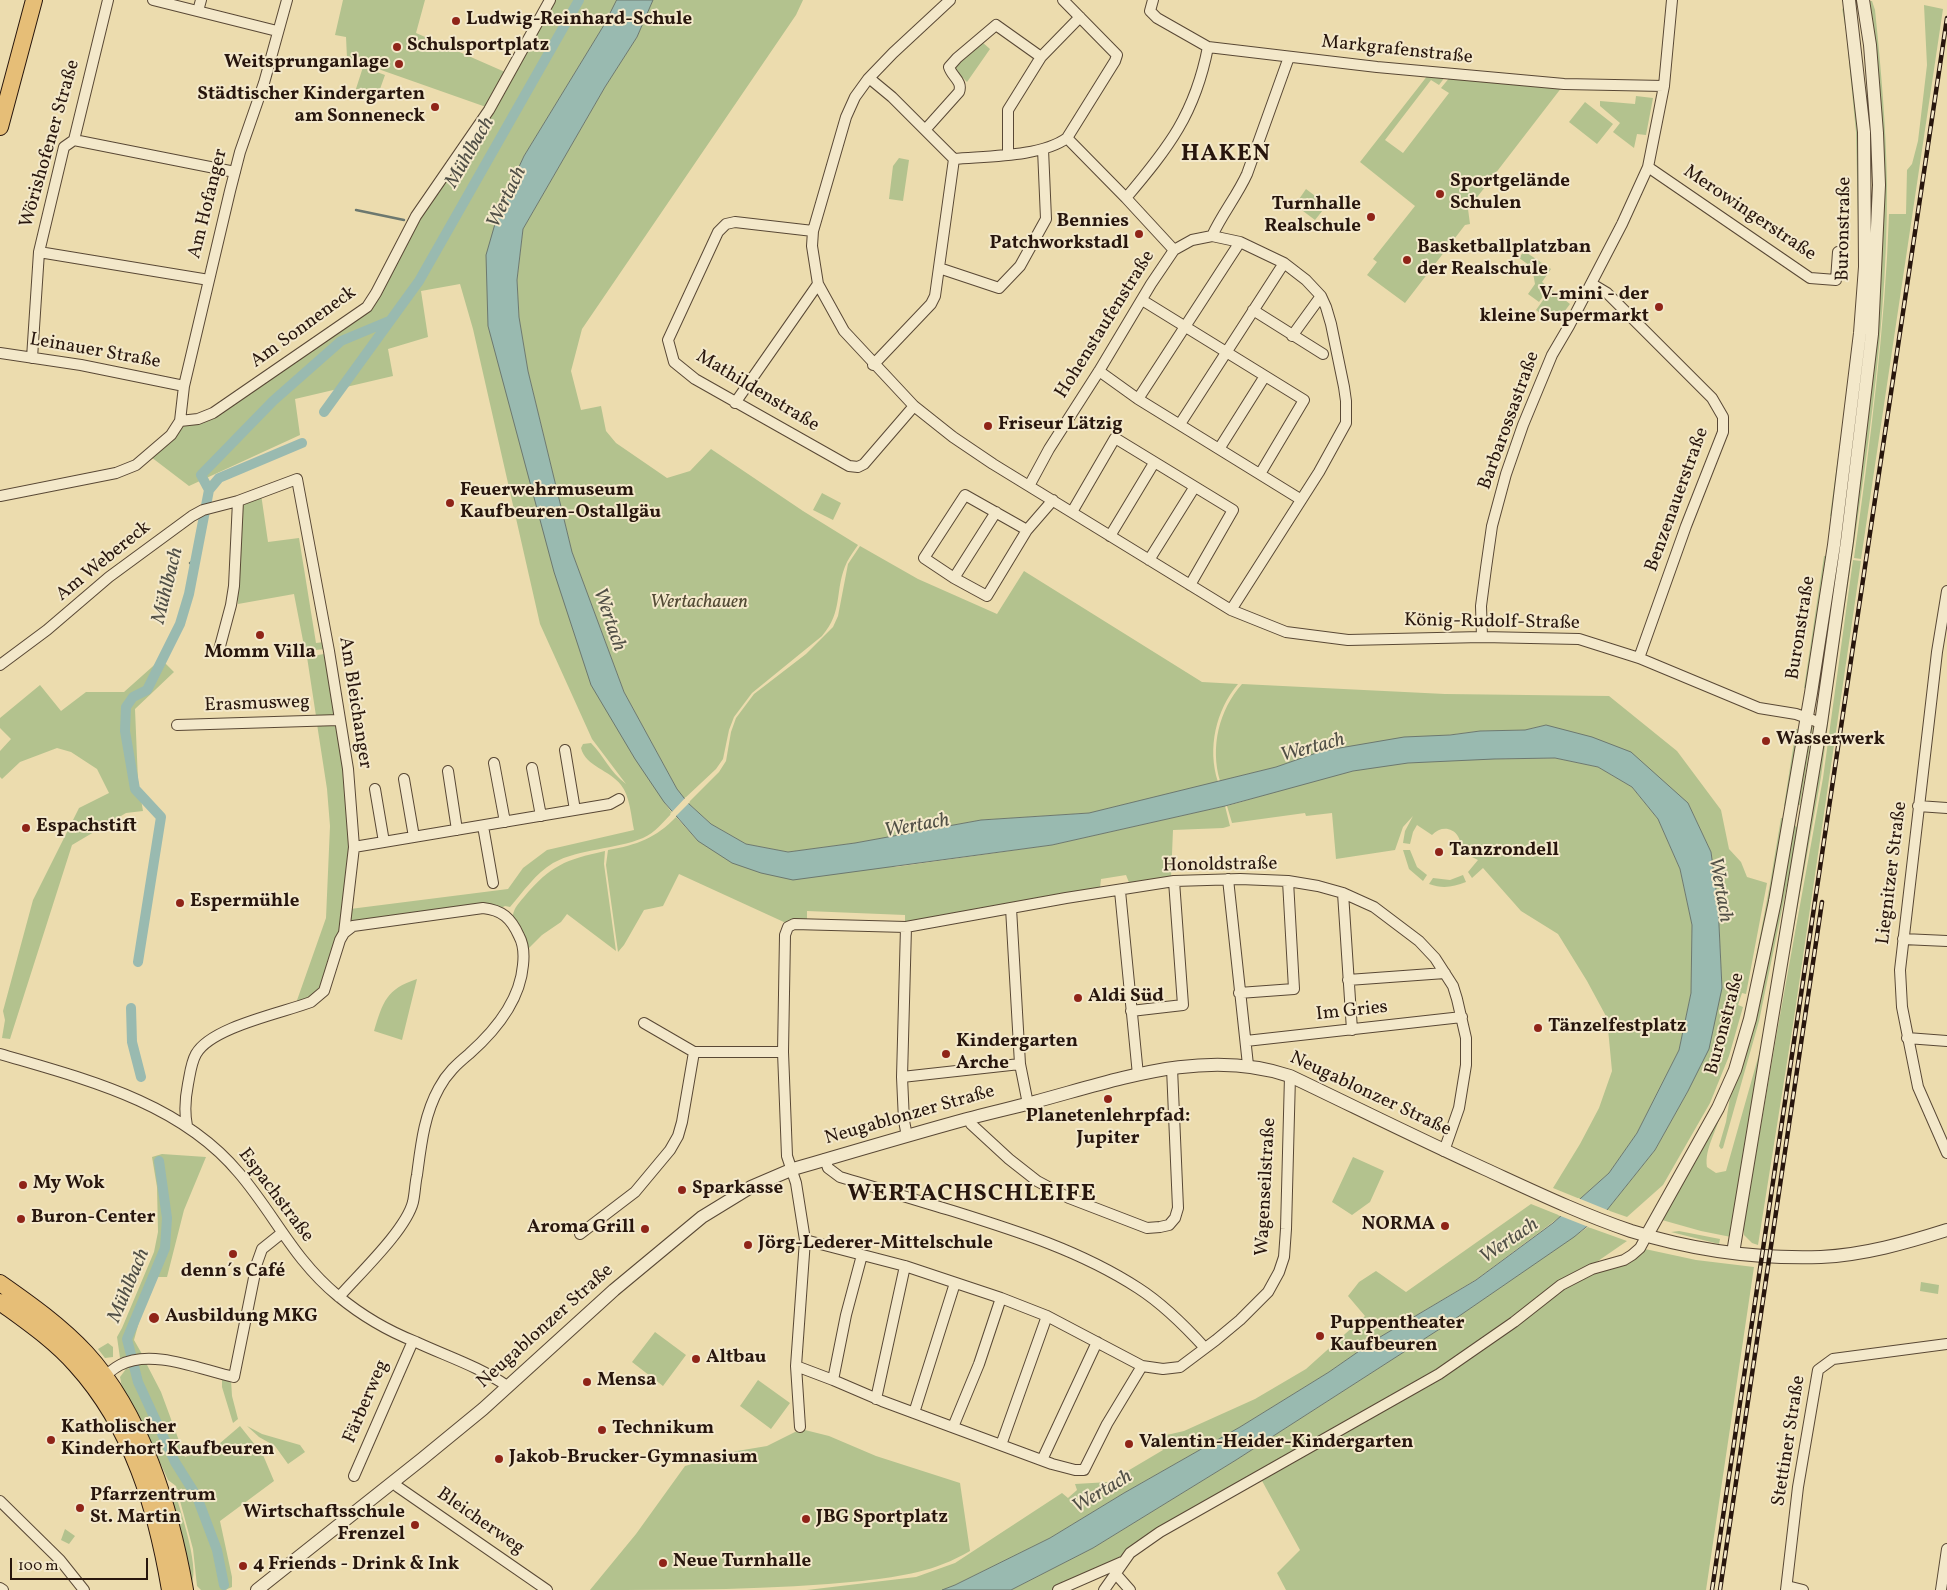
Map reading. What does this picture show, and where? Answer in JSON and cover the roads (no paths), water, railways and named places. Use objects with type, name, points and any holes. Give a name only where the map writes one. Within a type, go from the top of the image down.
[{"type":"main road","points":[[0,127],[34,0]]},
{"type":"main road","points":[[1,1290],[68,1336],[87,1354],[125,1409],[163,1496],[182,1589]]},
{"type":"main road","points":[[1,1290],[40,1332],[75,1364],[92,1384],[112,1416],[140,1471],[159,1531],[182,1589]]},
{"type":"street","name":"Wörishofener Straße","points":[[32,358],[39,252],[64,147],[74,140],[108,0]]},
{"type":"street","points":[[153,0],[277,32]]},
{"type":"street","points":[[198,11],[201,0]]},
{"type":"street","name":"Am Hofanger","points":[[180,421],[184,386],[240,152],[264,83],[287,0]]},
{"type":"street","name":"Am Sonneneck","points":[[180,421],[198,420],[214,414],[367,307],[416,216],[489,110],[550,0]]},
{"type":"street","name":"König-Rudolf-Straße","points":[[950,0],[893,53],[869,78],[855,97],[846,118],[813,231],[812,246],[818,284],[844,331],[873,365],[914,406],[960,442],[1231,610],[1286,632],[1348,640],[1579,639],[1639,658],[1759,708],[1807,717],[1821,723]]},
{"type":"street","points":[[954,159],[1043,149],[1059,144],[1067,138],[1116,61],[1117,55],[1062,0]]},
{"type":"street","name":"Markgrafenstraße","points":[[1152,0],[1150,11],[1157,18],[1208,47],[1377,67],[1564,84],[1664,86]]},
{"type":"street","name":"Barbarossastraße","points":[[1482,638],[1481,606],[1488,551],[1492,526],[1506,474],[1543,374],[1592,284],[1648,167],[1664,86],[1672,0]]},
{"type":"street","name":"Buronstraße","points":[[1647,1235],[1718,1108],[1735,1070],[1750,1019],[1775,901],[1807,717],[1837,526],[1860,333],[1865,267],[1864,132],[1849,0]]},
{"type":"street","name":"Buronstraße","points":[[1733,1253],[1821,723],[1847,541],[1872,334],[1879,185],[1876,113],[1870,45],[1863,0]]},
{"type":"street","points":[[1008,154],[1008,110],[1041,57],[1080,17]]},
{"type":"street","points":[[925,130],[959,92],[961,87],[949,67],[996,25],[1041,57]]},
{"type":"street","points":[[1126,198],[1164,153],[1180,129],[1197,90],[1208,47]]},
{"type":"street","points":[[1212,236],[1240,190],[1247,174],[1289,57]]},
{"type":"street","points":[[869,78],[892,97],[954,159]]},
{"type":"street","points":[[1067,138],[1174,250]]},
{"type":"street","points":[[74,140],[235,172]]},
{"type":"street","points":[[938,268],[999,288],[1016,272],[1046,219],[1043,149]]},
{"type":"street","points":[[873,365],[931,304],[934,296],[954,159]]},
{"type":"street","name":"Merowingerstraße","points":[[1648,167],[1810,278],[1836,280],[1838,252]]},
{"type":"street","name":"Mathildenstraße","points":[[813,231],[734,222],[726,224],[718,232],[668,340],[674,362],[695,378],[735,403],[849,466],[858,467],[864,464],[914,406]]},
{"type":"street","name":"Hohenstaufenstraße","points":[[1029,486],[1049,449],[1174,250],[1192,240],[1212,236],[1240,242],[1284,263],[1306,280],[1321,296],[1331,324],[1344,387],[1346,423],[1319,472],[1300,499],[1231,610]]},
{"type":"street","points":[[1138,399],[1240,242]]},
{"type":"street","points":[[39,252],[208,280]]},
{"type":"street","points":[[1180,424],[1284,263]]},
{"type":"street","points":[[735,403],[818,284]]},
{"type":"street","name":"Benzenauerstraße","points":[[1592,284],[1607,293],[1712,398],[1723,417],[1723,432],[1686,526],[1639,658]]},
{"type":"street","points":[[1292,336],[1321,296]]},
{"type":"street","points":[[1142,300],[1304,400],[1260,474]]},
{"type":"street","points":[[1253,310],[1323,354]]},
{"type":"street","name":"Leinauer Straße","points":[[0,353],[81,364],[184,386]]},
{"type":"street","points":[[1099,371],[1138,399],[1300,499]]},
{"type":"street","points":[[1219,449],[1264,376]]},
{"type":"street","points":[[0,496],[116,473],[134,466],[149,456],[171,436],[180,421]]},
{"type":"street","points":[[1072,512],[1115,438],[1232,510],[1190,585]]},
{"type":"street","points":[[1110,536],[1154,463]]},
{"type":"street","name":"Am Webereck","points":[[0,665],[47,630],[109,577],[192,516],[213,507],[238,501],[298,480]]},
{"type":"street","name":"Am Bleichanger","points":[[187,1126],[184,1109],[192,1064],[197,1053],[207,1042],[221,1032],[294,1009],[319,998],[324,991],[337,947],[344,933],[354,847],[348,770],[298,480]]},
{"type":"street","points":[[1150,560],[1194,488]]},
{"type":"street","points":[[1027,530],[965,495],[924,558],[986,596],[1027,530],[1053,500]]},
{"type":"street","points":[[219,650],[234,586],[238,501]]},
{"type":"street","points":[[954,578],[996,512]]},
{"type":"street","name":"Liegnitzer Straße","points":[[1947,591],[1937,652],[1902,939],[1900,970],[1902,1007],[1918,1087],[1947,1153]]},
{"type":"street","name":"Erasmusweg","points":[[177,725],[339,720]]},
{"type":"street","points":[[565,750],[574,810]]},
{"type":"street","points":[[494,763],[505,822]]},
{"type":"street","points":[[532,768],[541,816]]},
{"type":"street","points":[[448,771],[458,830]]},
{"type":"street","points":[[404,779],[414,837]]},
{"type":"street","points":[[375,789],[384,842]]},
{"type":"street","points":[[354,847],[610,804],[619,799]]},
{"type":"street","points":[[1918,806],[1947,808]]},
{"type":"street","points":[[483,826],[493,884]]},
{"type":"street","points":[[1228,879],[1248,1065]]},
{"type":"street","name":"Honoldstraße","points":[[783,1052],[786,930],[794,924],[906,928],[1011,908],[1174,881],[1228,879],[1288,882],[1318,886],[1343,893],[1374,906],[1419,941],[1435,958],[1445,973],[1457,999],[1462,1017],[1466,1038],[1466,1065],[1459,1108],[1444,1151]]},
{"type":"street","points":[[1131,1011],[1183,1005],[1174,881]]},
{"type":"street","points":[[1239,993],[1294,989],[1288,882]]},
{"type":"street","points":[[1120,891],[1138,1075]]},
{"type":"street","points":[[1343,893],[1352,1030]]},
{"type":"street","points":[[339,1297],[406,1219],[413,1202],[421,1139],[428,1112],[439,1088],[456,1064],[470,1053],[504,1016],[516,997],[522,975],[524,956],[521,940],[515,927],[506,915],[493,909],[483,908],[354,926],[344,933]]},
{"type":"street","points":[[1011,908],[1020,1064],[1028,1104]]},
{"type":"street","points":[[906,928],[902,1077],[904,1121],[908,1136]]},
{"type":"street","points":[[1902,939],[1947,941]]},
{"type":"street","points":[[1348,980],[1445,973]]},
{"type":"street","name":"Im Gries","points":[[1246,1041],[1462,1017]]},
{"type":"street","points":[[644,1023],[694,1052],[783,1052],[787,1156],[796,1183],[805,1240],[796,1366],[800,1427]]},
{"type":"street","points":[[1907,1038],[1947,1041]]},
{"type":"street","points":[[580,1234],[634,1192],[670,1150],[678,1136],[682,1122],[694,1052]]},
{"type":"street","name":"Espachstraße","points":[[0,1054],[93,1082],[163,1112],[187,1126],[231,1163],[312,1272],[339,1297],[375,1322],[488,1374],[507,1386]]},
{"type":"street","points":[[902,1077],[1020,1064]]},
{"type":"street","name":"Neugablonzer Straße","points":[[256,1590],[394,1482],[483,1409],[614,1290],[702,1217],[740,1193],[792,1169],[969,1118],[1138,1075],[1172,1068],[1214,1064],[1248,1065],[1272,1070],[1290,1076],[1444,1151],[1549,1198],[1614,1225],[1696,1247],[1733,1253],[1784,1257],[1823,1257],[1885,1248],[1947,1230]]},
{"type":"street","points":[[969,1118],[971,1124],[1009,1159],[1037,1181],[1069,1198],[1146,1228],[1169,1225],[1175,1218],[1178,1208],[1172,1068]]},
{"type":"street","name":"Wagenseilstraße","points":[[1142,1366],[1163,1369],[1180,1367],[1240,1320],[1268,1292],[1279,1272],[1284,1257],[1290,1076]]},
{"type":"street","points":[[825,1160],[828,1168],[840,1177],[1018,1231],[1069,1251],[1139,1289],[1169,1313],[1205,1348]]},
{"type":"street","points":[[104,1376],[125,1363],[145,1359],[164,1360],[234,1377],[257,1263],[262,1249],[282,1234]]},
{"type":"street","points":[[1104,1590],[1130,1553],[1160,1532],[1439,1374],[1514,1322],[1561,1286],[1592,1269],[1624,1260],[1632,1255],[1643,1245],[1647,1235]]},
{"type":"street","points":[[796,1366],[876,1399],[1042,1460],[1075,1470],[1084,1470],[1124,1395],[1142,1366],[1047,1316],[1000,1298],[905,1266],[805,1240]]},
{"type":"street","points":[[833,1380],[846,1315],[862,1256]]},
{"type":"street","points":[[876,1399],[905,1266]]},
{"type":"street","points":[[914,1413],[955,1283]]},
{"type":"street","points":[[953,1427],[979,1364],[1000,1298]]},
{"type":"street","points":[[1001,1445],[1047,1316]]},
{"type":"street","name":"Färberweg","points":[[354,1476],[413,1341]]},
{"type":"street","points":[[1042,1460],[1096,1342]]},
{"type":"street","name":"Stettiner Straße","points":[[1786,1588],[1798,1487],[1818,1370],[1833,1358],[1947,1344]]},
{"type":"street","name":"Bleicherweg","points":[[394,1482],[398,1488],[548,1590]]},
{"type":"street","points":[[0,1501],[60,1560],[84,1590]]},
{"type":"street","points":[[1941,1590],[1947,1549]]},
{"type":"street","points":[[1058,1590],[1122,1562]]},
{"type":"street","points":[[1115,1573],[1130,1590]]},
{"type":"street","points":[[1786,1588],[1803,1590]]},
{"type":"water","name":"Wertach","points":[[617,0],[653,0],[637,37],[605,87],[523,229],[517,280],[519,317],[528,371],[572,552],[624,692],[677,789],[688,803],[711,824],[746,844],[788,852],[855,843],[981,820],[1089,813],[1276,767],[1322,751],[1404,737],[1450,735],[1480,731],[1525,730],[1546,725],[1592,737],[1631,752],[1688,803],[1711,852],[1718,904],[1722,988],[1709,1049],[1655,1150],[1607,1210],[1574,1237],[1449,1323],[1236,1460],[1093,1548],[1011,1590],[942,1590],[1050,1538],[1124,1493],[1240,1427],[1329,1372],[1375,1340],[1476,1280],[1553,1223],[1609,1173],[1637,1133],[1679,1050],[1691,993],[1692,925],[1680,869],[1658,819],[1632,787],[1598,767],[1555,758],[1408,763],[1353,771],[1225,806],[1052,845],[793,880],[761,873],[732,863],[698,841],[664,802],[635,759],[591,685],[554,572],[488,326],[486,255],[499,210],[524,156],[604,25]]},
{"type":"waterway","name":"Mühlbach","points":[[324,412],[419,281],[579,0]]},
{"type":"waterway","points":[[356,210],[404,220]]},
{"type":"waterway","name":"Mühlbach","points":[[209,490],[201,475],[273,401],[341,341],[389,321]]},
{"type":"waterway","name":"Mühlbach","points":[[138,962],[161,817],[135,789],[125,731],[126,707],[133,697],[147,690],[180,624],[189,594],[209,490],[219,478],[302,443]]},
{"type":"waterway","name":"Mühlbach","points":[[190,563],[195,560]]},
{"type":"waterway","name":"Mühlbach","points":[[131,1008],[132,1042],[141,1077]]},
{"type":"waterway","name":"Mühlbach","points":[[159,1161],[167,1218],[165,1248],[127,1339],[138,1382],[175,1462],[197,1497],[217,1550],[224,1585]]},
{"type":"railway","points":[[1712,1590],[1947,18]]},
{"type":"railway","points":[[1720,1590],[1822,902]]},
{"type":"place","name":"Ludwig-Reinhard-Schule","points":[[456,21]]},
{"type":"place","name":"Schulsportplatz","points":[[397,47]]},
{"type":"place","name":"Weitsprunganlage","points":[[399,64]]},
{"type":"place","name":"Städtischer Kindergarten am Sonneneck","points":[[435,107]]},
{"type":"place","name":"Sportgelände Schulen","points":[[1440,194]]},
{"type":"place","name":"Turnhalle Realschule","points":[[1371,217]]},
{"type":"place","name":"Bennies Patchworkstadl","points":[[1139,234]]},
{"type":"place","name":"Basketballplatzban der Realschule","points":[[1407,260]]},
{"type":"place","name":"V-mini - der kleine Supermarkt","points":[[1659,307]]},
{"type":"place","name":"Friseur Lätzig","points":[[988,426]]},
{"type":"place","name":"Feuerwehrmuseum Kaufbeuren-Ostallgäu","points":[[450,503]]},
{"type":"place","name":"Momm Villa","points":[[260,635]]},
{"type":"place","name":"Wasserwerk","points":[[1766,741]]},
{"type":"place","name":"Espachstift","points":[[26,828]]},
{"type":"place","name":"Tanzrondell","points":[[1439,852]]},
{"type":"place","name":"Espermühle","points":[[180,903]]},
{"type":"place","name":"Aldi Süd","points":[[1078,998]]},
{"type":"place","name":"Tänzelfestplatz","points":[[1538,1028]]},
{"type":"place","name":"Kindergarten Arche","points":[[946,1054]]},
{"type":"place","name":"Planetenlehrpfad: Jupiter","points":[[1108,1099]]},
{"type":"place","name":"My Wok","points":[[23,1185]]},
{"type":"place","name":"Sparkasse","points":[[682,1190]]},
{"type":"place","name":"Buron-Center","points":[[21,1219]]},
{"type":"place","name":"NORMA","points":[[1445,1226]]},
{"type":"place","name":"Aroma Grill","points":[[645,1229]]},
{"type":"place","name":"Jörg-Lederer-Mittelschule","points":[[748,1245]]},
{"type":"place","name":"denn´s Café","points":[[233,1254]]},
{"type":"place","name":"Ausbildung MKG","points":[[154,1318]]},
{"type":"place","name":"Puppentheater Kaufbeuren","points":[[1320,1336]]},
{"type":"place","name":"Altbau","points":[[696,1359]]},
{"type":"place","name":"Mensa","points":[[587,1382]]},
{"type":"place","name":"Technikum","points":[[602,1430]]},
{"type":"place","name":"Katholischer Kinderhort Kaufbeuren","points":[[51,1440]]},
{"type":"place","name":"Valentin-Heider-Kindergarten","points":[[1129,1444]]},
{"type":"place","name":"Jakob-Brucker-Gymnasium","points":[[499,1459]]},
{"type":"place","name":"Pfarrzentrum St. Martin","points":[[80,1508]]},
{"type":"place","name":"JBG Sportplatz","points":[[806,1519]]},
{"type":"place","name":"Wirtschaftsschule Frenzel","points":[[415,1525]]},
{"type":"place","name":"Neue Turnhalle","points":[[663,1563]]},
{"type":"place","name":"4 Friends - Drink & Ink","points":[[243,1566]]},
{"type":"district","name":"HAKEN","points":[[1226,156]]},
{"type":"district","name":"WERTACHSCHLEIFE","points":[[972,1196]]},
{"type":"park label","name":"Wertachauen","points":[[699,604]]}]
